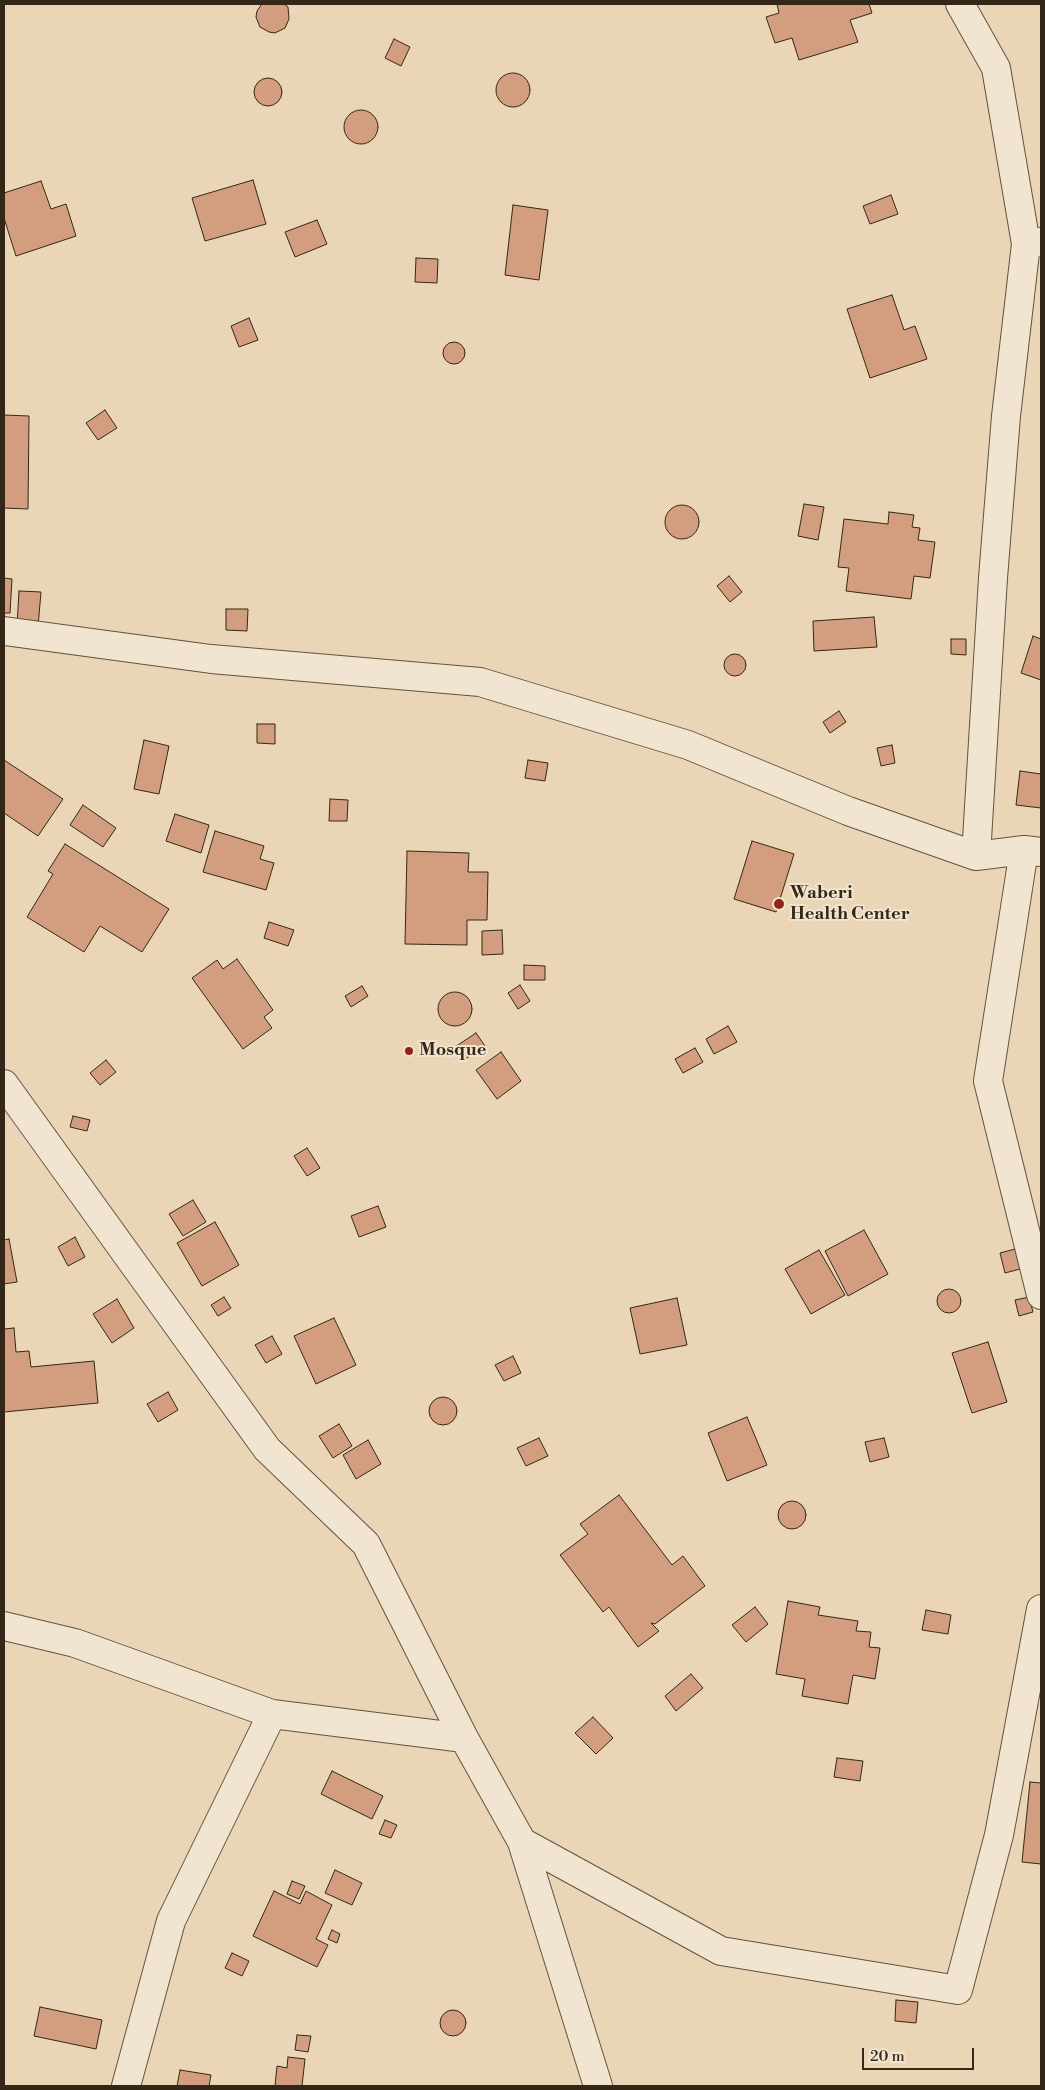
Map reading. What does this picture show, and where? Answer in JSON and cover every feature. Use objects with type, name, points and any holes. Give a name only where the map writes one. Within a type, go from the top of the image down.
[{"type":"street","points":[[960,4],[996,68],[1034,243],[1006,416],[992,578],[976,856]]},
{"type":"street","points":[[4,631],[211,659],[480,682],[688,744],[848,811],[976,856],[1033,851],[988,1081],[1041,1295]]},
{"type":"street","points":[[4,1084],[267,1449],[366,1544],[464,1738],[522,1842],[598,2086]]},
{"type":"street","points":[[522,1842],[721,1951],[958,1990],[999,1835],[1041,1609]]},
{"type":"street","points":[[4,1626],[75,1643],[272,1714],[464,1738]]},
{"type":"street","points":[[126,2086],[171,1920],[272,1714]]},
{"type":"building","points":[[262,4],[284,4],[288,7],[289,19],[285,28],[275,33],[260,27],[256,17],[257,11]]},
{"type":"building","points":[[777,4],[869,4],[872,13],[850,20],[858,42],[799,60],[792,38],[775,43],[766,17],[779,13]]},
{"type":"building","points":[[394,39],[410,47],[401,66],[385,58]]},
{"type":"building","points":[[513,73],[525,78],[530,90],[525,102],[513,107],[501,102],[496,90],[501,78]]},
{"type":"building","points":[[268,78],[278,82],[282,92],[278,102],[268,106],[258,102],[254,92],[258,82]]},
{"type":"building","points":[[361,110],[373,115],[378,127],[373,139],[361,144],[349,139],[344,127],[349,115]]},
{"type":"building","points":[[253,180],[266,224],[205,241],[192,198]]},
{"type":"building","points":[[41,181],[51,209],[66,204],[76,236],[16,256],[4,218],[4,193]]},
{"type":"building","points":[[891,195],[898,214],[870,224],[863,206]]},
{"type":"building","points":[[513,205],[548,210],[539,280],[505,275]]},
{"type":"building","points":[[317,220],[327,244],[295,257],[285,232]]},
{"type":"building","points":[[416,258],[438,259],[437,283],[415,282]]},
{"type":"building","points":[[892,295],[904,330],[915,326],[927,359],[870,378],[847,309]]},
{"type":"building","points":[[249,318],[258,340],[239,347],[231,326]]},
{"type":"building","points":[[450,342],[458,342],[465,349],[465,357],[458,364],[450,364],[443,357],[443,349]]},
{"type":"building","points":[[105,410],[117,428],[98,440],[86,423]]},
{"type":"building","points":[[4,415],[29,416],[28,509],[4,508]]},
{"type":"building","points":[[804,504],[824,507],[818,540],[798,536]]},
{"type":"building","points":[[682,505],[694,510],[699,522],[694,534],[682,539],[670,534],[665,522],[670,510]]},
{"type":"building","points":[[889,512],[914,515],[912,527],[920,528],[918,540],[935,542],[930,578],[914,576],[911,599],[846,591],[849,568],[838,567],[844,519],[888,524]]},
{"type":"building","points":[[729,576],[742,592],[730,602],[717,586]]},
{"type":"building","points":[[4,578],[12,579],[10,613],[4,613]]},
{"type":"building","points":[[19,591],[41,592],[38,627],[17,626]]},
{"type":"building","points":[[226,609],[248,609],[247,631],[226,630]]},
{"type":"building","points":[[874,617],[877,647],[814,651],[813,621]]},
{"type":"building","points":[[1033,636],[1041,639],[1041,680],[1021,673]]},
{"type":"building","points":[[951,639],[966,639],[966,655],[951,654]]},
{"type":"building","points":[[735,654],[743,657],[746,665],[743,673],[735,676],[727,673],[724,665],[727,657]]},
{"type":"building","points":[[839,711],[846,722],[830,733],[823,722]]},
{"type":"building","points":[[257,724],[275,724],[275,744],[257,743]]},
{"type":"building","points":[[144,740],[169,746],[159,794],[134,789]]},
{"type":"building","points":[[892,745],[895,763],[881,766],[877,748]]},
{"type":"building","points":[[4,760],[63,799],[38,836],[4,813]]},
{"type":"building","points":[[528,760],[548,763],[545,781],[525,778]]},
{"type":"building","points":[[1020,771],[1041,774],[1041,808],[1016,805]]},
{"type":"building","points":[[330,799],[348,800],[347,821],[329,821]]},
{"type":"building","points":[[83,805],[116,828],[103,847],[70,825]]},
{"type":"building","points":[[175,814],[209,825],[201,853],[166,841]]},
{"type":"building","points":[[215,831],[264,846],[260,859],[274,863],[266,890],[203,872]]},
{"type":"building","points":[[752,841],[794,854],[776,912],[734,899]]},
{"type":"building","points":[[65,844],[169,909],[142,952],[100,926],[84,952],[27,917],[53,874],[48,871]]},
{"type":"building","points":[[407,851],[469,853],[468,872],[488,872],[487,920],[467,920],[467,945],[405,944]]},
{"type":"building","points":[[269,922],[294,930],[288,946],[264,938]]},
{"type":"building","points":[[502,930],[503,954],[482,955],[482,931]]},
{"type":"building","points":[[237,959],[273,1010],[264,1017],[272,1028],[243,1049],[192,978],[217,960],[223,969]]},
{"type":"building","points":[[524,965],[545,966],[545,980],[524,980]]},
{"type":"building","points":[[520,985],[530,1001],[518,1009],[508,993]]},
{"type":"building","points":[[362,986],[368,996],[351,1007],[345,996]]},
{"type":"building","points":[[455,992],[467,997],[472,1009],[467,1021],[455,1026],[443,1021],[438,1009],[443,997]]},
{"type":"building","points":[[728,1026],[737,1042],[714,1054],[706,1039]]},
{"type":"building","points":[[476,1033],[485,1046],[464,1060],[455,1047]]},
{"type":"building","points":[[695,1048],[703,1062],[683,1073],[675,1059]]},
{"type":"building","points":[[501,1052],[521,1081],[497,1099],[476,1070]]},
{"type":"building","points":[[106,1060],[116,1072],[100,1085],[90,1073]]},
{"type":"building","points":[[73,1116],[90,1120],[87,1131],[70,1127]]},
{"type":"building","points":[[307,1148],[320,1168],[307,1176],[294,1156]]},
{"type":"building","points":[[193,1200],[206,1222],[183,1236],[169,1214]]},
{"type":"building","points":[[378,1206],[386,1227],[359,1237],[351,1216]]},
{"type":"building","points":[[215,1222],[239,1265],[202,1286],[177,1243]]},
{"type":"building","points":[[864,1230],[888,1274],[848,1296],[825,1251]]},
{"type":"building","points":[[75,1237],[85,1257],[68,1266],[58,1247]]},
{"type":"building","points":[[9,1239],[17,1282],[4,1284],[4,1240]]},
{"type":"building","points":[[1015,1249],[1020,1269],[1005,1273],[1000,1253]]},
{"type":"building","points":[[819,1250],[845,1295],[811,1314],[785,1269]]},
{"type":"building","points":[[949,1289],[958,1292],[961,1301],[958,1310],[949,1313],[940,1310],[937,1301],[940,1292]]},
{"type":"building","points":[[224,1297],[231,1308],[218,1316],[211,1305]]},
{"type":"building","points":[[1029,1297],[1033,1312],[1019,1316],[1015,1300]]},
{"type":"building","points":[[677,1298],[687,1345],[640,1354],[630,1308]]},
{"type":"building","points":[[117,1299],[134,1328],[112,1343],[93,1314]]},
{"type":"building","points":[[334,1318],[356,1365],[316,1384],[294,1336]]},
{"type":"building","points":[[14,1328],[16,1352],[29,1351],[31,1367],[94,1361],[98,1403],[4,1412],[4,1329]]},
{"type":"building","points":[[272,1336],[282,1354],[266,1363],[255,1345]]},
{"type":"building","points":[[988,1342],[1007,1402],[972,1413],[952,1353]]},
{"type":"building","points":[[513,1356],[521,1373],[504,1381],[495,1365]]},
{"type":"building","points":[[168,1392],[178,1410],[158,1422],[147,1404]]},
{"type":"building","points":[[443,1397],[453,1401],[457,1411],[453,1421],[443,1425],[433,1421],[429,1411],[433,1401]]},
{"type":"building","points":[[747,1417],[767,1465],[727,1481],[708,1433]]},
{"type":"building","points":[[339,1424],[352,1446],[333,1458],[319,1436]]},
{"type":"building","points":[[539,1438],[548,1456],[526,1466],[517,1448]]},
{"type":"building","points":[[884,1438],[889,1457],[870,1462],[865,1442]]},
{"type":"building","points":[[368,1440],[381,1464],[356,1479],[343,1455]]},
{"type":"building","points":[[619,1495],[672,1565],[683,1556],[705,1586],[655,1624],[651,1623],[659,1631],[638,1647],[609,1607],[603,1612],[560,1555],[588,1534],[580,1524]]},
{"type":"building","points":[[792,1501],[802,1505],[806,1515],[802,1525],[792,1529],[782,1525],[778,1515],[782,1505]]},
{"type":"building","points":[[788,1601],[820,1607],[818,1615],[858,1621],[856,1631],[871,1632],[869,1647],[880,1648],[875,1679],[853,1675],[848,1704],[802,1696],[805,1679],[776,1674]]},
{"type":"building","points":[[755,1607],[768,1624],[746,1642],[732,1625]]},
{"type":"building","points":[[926,1610],[951,1615],[948,1634],[922,1630]]},
{"type":"building","points":[[691,1674],[703,1688],[676,1711],[665,1696]]},
{"type":"building","points":[[593,1717],[613,1738],[596,1754],[575,1733]]},
{"type":"building","points":[[837,1758],[863,1761],[860,1781],[834,1777]]},
{"type":"building","points":[[332,1771],[383,1796],[372,1819],[321,1794]]},
{"type":"building","points":[[1030,1782],[1041,1783],[1041,1864],[1022,1862]]},
{"type":"building","points":[[385,1820],[397,1825],[391,1838],[379,1834]]},
{"type":"building","points":[[335,1870],[362,1883],[352,1905],[325,1893]]},
{"type":"building","points":[[292,1881],[305,1886],[299,1899],[287,1894]]},
{"type":"building","points":[[274,1891],[300,1904],[306,1891],[332,1905],[316,1939],[328,1945],[317,1967],[253,1936]]},
{"type":"building","points":[[332,1930],[340,1934],[337,1943],[328,1939]]},
{"type":"building","points":[[232,1953],[249,1961],[242,1976],[225,1968]]},
{"type":"building","points":[[896,2000],[918,2002],[916,2023],[895,2021]]},
{"type":"building","points":[[40,2007],[102,2020],[96,2049],[34,2036]]},
{"type":"building","points":[[453,2010],[462,2014],[466,2023],[462,2032],[453,2036],[444,2032],[440,2023],[444,2014]]},
{"type":"building","points":[[297,2035],[311,2036],[308,2052],[295,2050]]},
{"type":"building","points":[[288,2057],[305,2059],[302,2086],[275,2086],[277,2066],[287,2068]]},
{"type":"building","points":[[180,2070],[211,2075],[209,2086],[177,2086]]},
{"type":"place","name":"Waberi Health Center","points":[[779,904]]},
{"type":"place","name":"Mosque","points":[[409,1051]]}]
